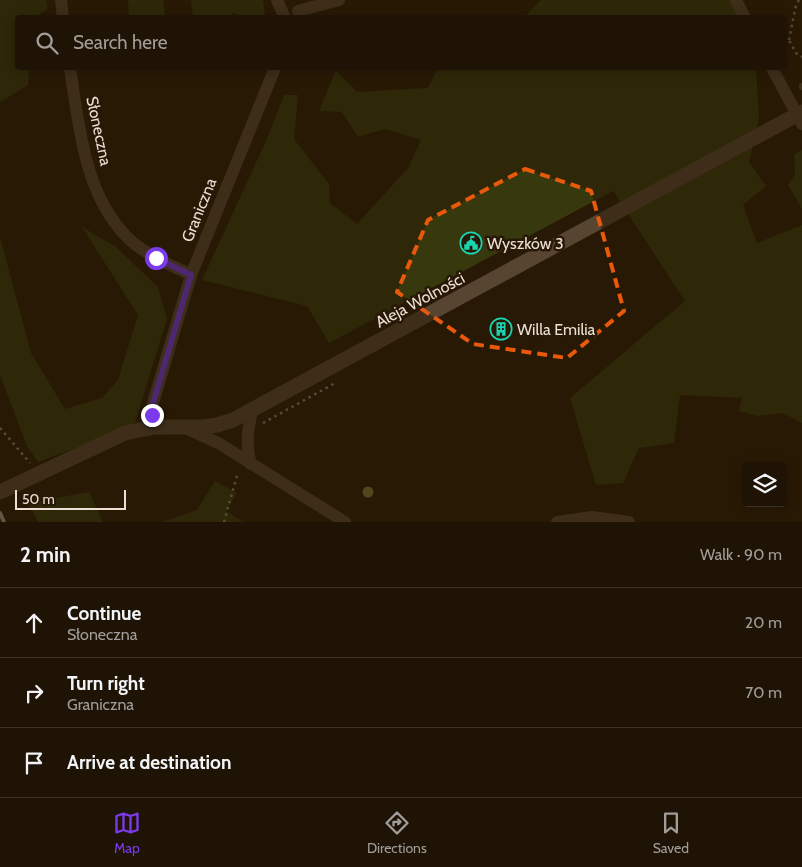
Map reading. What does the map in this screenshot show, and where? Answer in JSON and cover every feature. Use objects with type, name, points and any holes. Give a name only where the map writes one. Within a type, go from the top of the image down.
[{"type":"street","points":[[61,0],[63,15]]},
{"type":"street","points":[[277,0],[284,15]]},
{"type":"street","points":[[299,9],[339,0]]},
{"type":"street","points":[[736,0],[744,15]]},
{"type":"street","name":"Słoneczna","points":[[70,70],[79,127],[88,168],[107,211],[128,239],[156,258],[191,275]]},
{"type":"street","name":"Graniczna","points":[[154,427],[153,403],[191,275],[274,70]]},
{"type":"street","points":[[773,70],[800,117]]},
{"type":"street","name":"Aleja Wolności","points":[[0,492],[125,434],[154,427],[217,425],[233,420],[800,117]]},
{"type":"street","points":[[246,461],[248,431],[252,410]]},
{"type":"street","points":[[186,427],[210,438],[345,522]]},
{"type":"street","points":[[557,522],[592,517],[629,522]]},
{"type":"path","points":[[799,0],[796,5],[788,40],[796,53],[802,57]]},
{"type":"path","points":[[0,428],[39,473]]},
{"type":"path","points":[[224,522],[246,461]]},
{"type":"highlighted area","points":[[525,169],[591,191],[624,311],[567,358],[473,344],[397,292],[428,220]]},
{"type":"shaded area","points":[[0,0],[46,0],[48,9],[38,15],[15,15],[15,70],[29,70],[28,85],[0,102]]},
{"type":"shaded area","points":[[128,0],[163,0],[165,15],[129,15]]},
{"type":"shaded area","points":[[191,0],[263,0],[265,15],[237,15],[234,12],[231,15],[193,15]]},
{"type":"shaded area","points":[[541,0],[730,0],[738,15],[526,15]]},
{"type":"shaded area","points":[[336,70],[357,92],[428,88],[437,70],[756,70],[759,119],[749,162],[766,186],[743,205],[757,243],[802,225],[802,423],[783,413],[758,416],[739,411],[742,398],[680,395],[674,443],[639,448],[623,483],[596,485],[570,398],[685,301],[613,191],[329,343],[307,306],[202,280],[266,141],[284,95],[298,95],[294,139],[329,184],[330,203],[357,224],[408,168],[421,140],[385,129],[358,137],[342,112],[319,111]]},
{"type":"shaded area","points":[[802,150],[802,209],[788,185],[795,174],[794,154]]},
{"type":"shaded area","points":[[82,227],[116,247],[158,287],[167,319],[134,426],[38,462],[27,446],[0,375],[0,237],[31,353],[65,409],[102,398],[118,380],[138,315]]},
{"type":"shaded area","points":[[215,481],[237,493],[226,511],[243,522],[162,522],[197,510]]},
{"type":"shaded area","points":[[89,492],[103,522],[38,522],[28,503]]},
{"type":"railway","points":[[0,513],[4,522]]},
{"type":"place","name":"Wyszków 3","points":[[471,243]]},
{"type":"place","name":"Willa Emilia","points":[[501,329]]},
{"type":"route","points":[[152,415],[153,403],[191,275],[156,258]]}]
